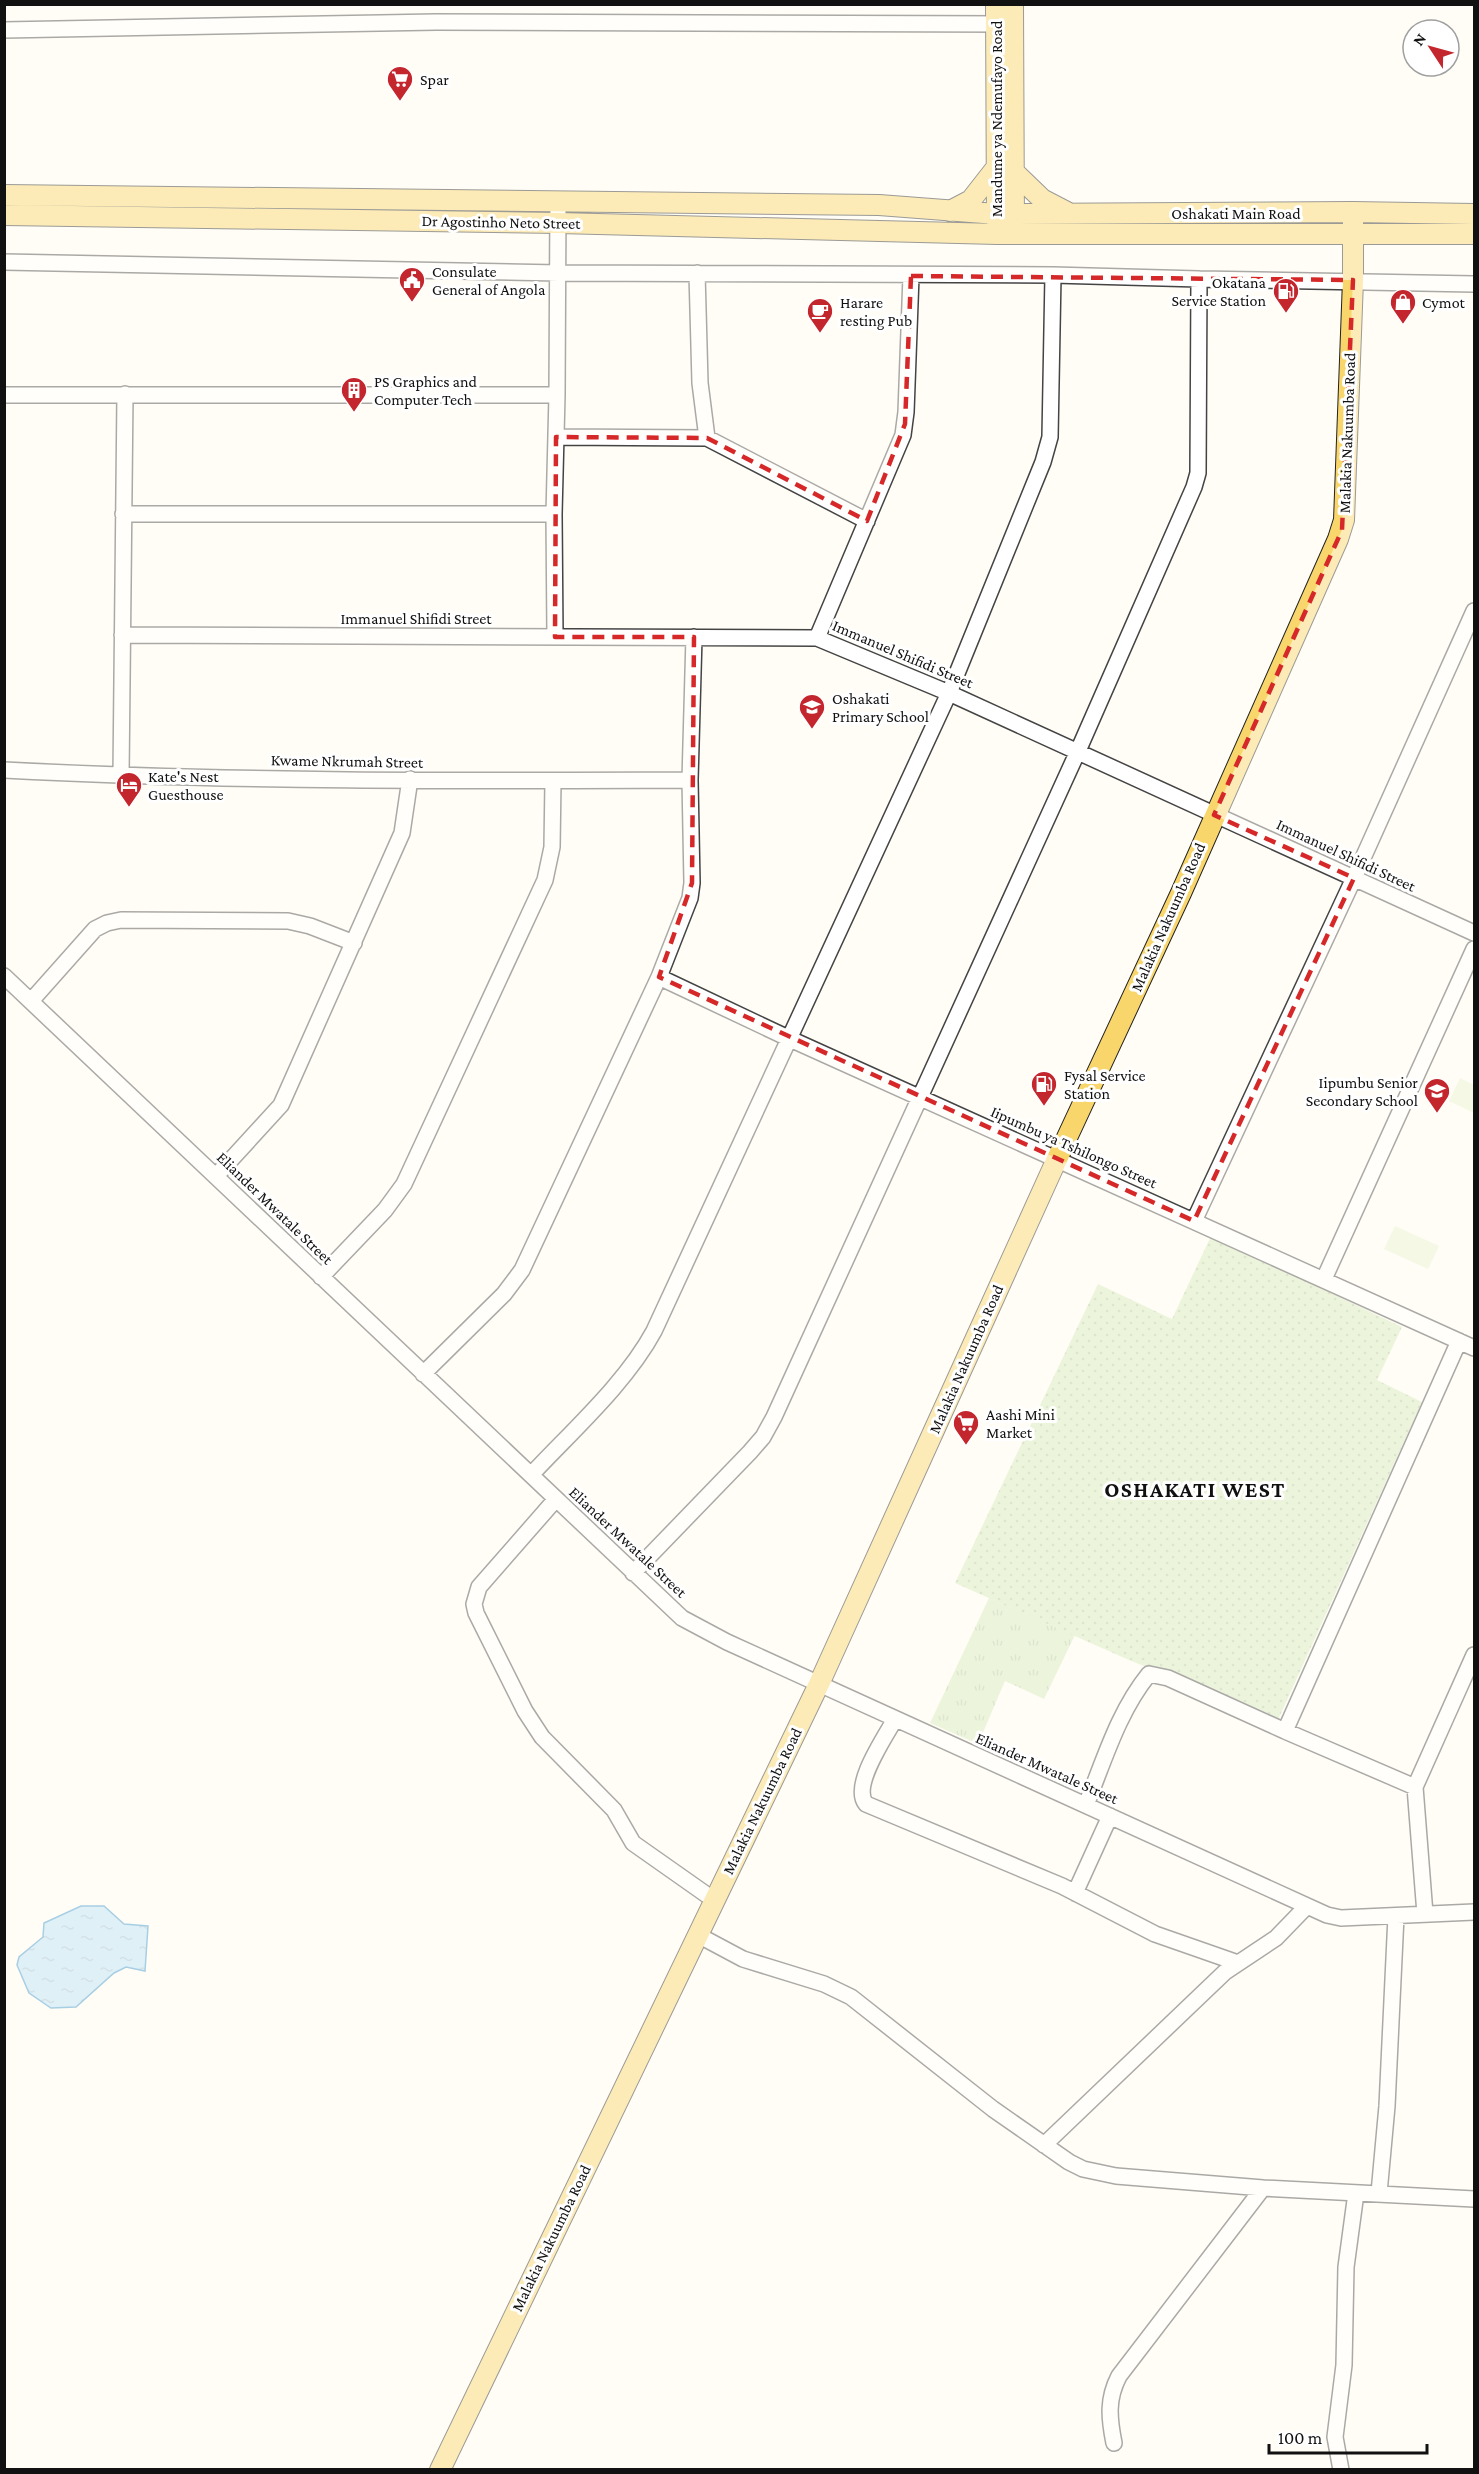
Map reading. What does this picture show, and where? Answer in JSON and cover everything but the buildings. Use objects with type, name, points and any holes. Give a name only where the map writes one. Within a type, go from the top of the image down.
[{"type":"main road","name":"Mandume ya Ndemufayo Road","points":[[1004,14],[1006,234]]},
{"type":"main road","points":[[950,211],[971,200],[1005,169],[1042,199],[1070,214]]},
{"type":"main road","name":"Dr Agostinho Neto Street","points":[[4,195],[879,205],[1005,214]]},
{"type":"main road","name":"Oshakati Main Road","points":[[1005,214],[1353,212],[1474,214]]},
{"type":"main road","name":"Malakia Nakuumba Road","points":[[440,2469],[819,1684],[1057,1159],[1181,893],[1342,530],[1353,280],[1353,212]]},
{"type":"main road","name":"Dr Agostinho Neto Street","points":[[4,215],[558,223],[1006,234]]},
{"type":"main road","name":"Oshakati Main Road","points":[[1006,234],[1474,234]]},
{"type":"street","points":[[4,30],[1004,14]]},
{"type":"street","points":[[555,637],[554,514],[559,273],[558,201]]},
{"type":"street","points":[[4,262],[559,273],[1053,275],[1474,284]]},
{"type":"street","points":[[697,273],[700,383],[707,438]]},
{"type":"street","points":[[531,1475],[643,1352],[949,693],[1048,449],[1053,275]]},
{"type":"street","points":[[817,638],[906,423],[911,276]]},
{"type":"street","points":[[633,1573],[763,1437],[774,1417],[1078,751],[1194,487],[1198,473],[1199,279]]},
{"type":"street","points":[[121,776],[125,394]]},
{"type":"street","points":[[4,395],[557,396]]},
{"type":"street","points":[[556,437],[707,438],[867,521]]},
{"type":"street","points":[[123,514],[554,514]]},
{"type":"street","points":[[1194,1221],[1471,627],[1474,611]]},
{"type":"street","name":"Immanuel Shifidi Street","points":[[122,635],[817,638],[949,693],[1474,933]]},
{"type":"street","points":[[423,1374],[504,1294],[522,1270],[659,977],[690,898],[692,883],[690,780],[694,637]]},
{"type":"street","name":"Kwame Nkrumah Street","points":[[4,770],[121,776],[553,781],[690,780]]},
{"type":"street","points":[[216,1176],[281,1105],[402,833],[410,779]]},
{"type":"street","points":[[321,1277],[396,1197],[409,1173],[545,880],[552,847],[553,781]]},
{"type":"street","points":[[31,1000],[95,929],[121,920],[288,921],[310,926],[354,943]]},
{"type":"street","points":[[1324,1279],[1474,949]]},
{"type":"street","name":"Iipumbu ya Tshilongo Street","points":[[659,977],[788,1038],[1474,1348]]},
{"type":"street","name":"Eliander Mwatale Street","points":[[7,982],[31,1000],[682,1618],[727,1642],[1334,1918],[1474,1912]]},
{"type":"street","points":[[1286,1731],[1459,1341]]},
{"type":"street","points":[[556,1499],[479,1587],[474,1604],[476,1613],[525,1711],[542,1737],[614,1810],[633,1843],[714,1900]]},
{"type":"street","points":[[1425,1914],[1415,1787],[1474,1655]]},
{"type":"street","points":[[1086,1805],[1121,1718],[1135,1691],[1149,1674],[1168,1678],[1415,1787]]},
{"type":"street","points":[[895,1719],[866,1774],[861,1790],[866,1804],[1075,1893],[1155,1934],[1238,1963]]},
{"type":"street","points":[[1075,1893],[1110,1816]]},
{"type":"street","points":[[1044,2145],[1225,1972],[1276,1938],[1307,1906]]},
{"type":"street","points":[[1379,2193],[1387,2106],[1396,1916]]},
{"type":"street","points":[[698,1935],[743,1959],[824,1984],[851,1997],[993,2109],[1083,2169],[1101,2173],[1263,2188],[1474,2199]]},
{"type":"street","points":[[1114,2443],[1108,2412],[1111,2391],[1119,2376],[1263,2188]]},
{"type":"street","points":[[1341,2469],[1335,2437],[1344,2365],[1346,2267],[1356,2193]]},
{"type":"highlighted area","points":[[911,276],[1353,280],[1342,530],[1214,815],[1354,878],[1194,1221],[659,977],[692,883],[694,637],[555,637],[556,437],[707,438],[867,521],[905,424]]},
{"type":"green space","points":[[1460,1078],[1474,1085],[1474,1113],[1449,1101]]},
{"type":"green space","points":[[1395,1226],[1439,1246],[1428,1269],[1384,1249]]},
{"type":"green space","points":[[1211,1236],[1402,1327],[1377,1380],[1422,1402],[1278,1720],[1129,1660],[955,1583],[1098,1284],[1172,1319]]},
{"type":"green space","points":[[989,1598],[1075,1635],[1044,1699],[1005,1681],[978,1744],[930,1723]]},
{"type":"water","points":[[81,1906],[104,1906],[124,1924],[148,1926],[145,1971],[126,1967],[114,1973],[76,2007],[51,2008],[29,1993],[17,1965],[19,1957],[43,1937],[44,1923]]},
{"type":"place","name":"Spar","points":[[400,102]]},
{"type":"place","name":"Consulate General of Angola","points":[[412,303]]},
{"type":"place","name":"Okatana Service Station","points":[[1286,314]]},
{"type":"place","name":"Cymot","points":[[1403,325]]},
{"type":"place","name":"Harare resting Pub","points":[[820,334]]},
{"type":"place","name":"PS Graphics and Computer Tech","points":[[354,413]]},
{"type":"place","name":"Oshakati Primary School","points":[[812,730]]},
{"type":"place","name":"Kate's Nest Guesthouse","points":[[129,808]]},
{"type":"place","name":"Fysal Service Station","points":[[1044,1107]]},
{"type":"place","name":"Iipumbu Senior Secondary School","points":[[1437,1114]]},
{"type":"place","name":"Aashi Mini Market","points":[[966,1446]]},
{"type":"district","name":"OSHAKATI WEST","points":[[1195,1489]]}]
